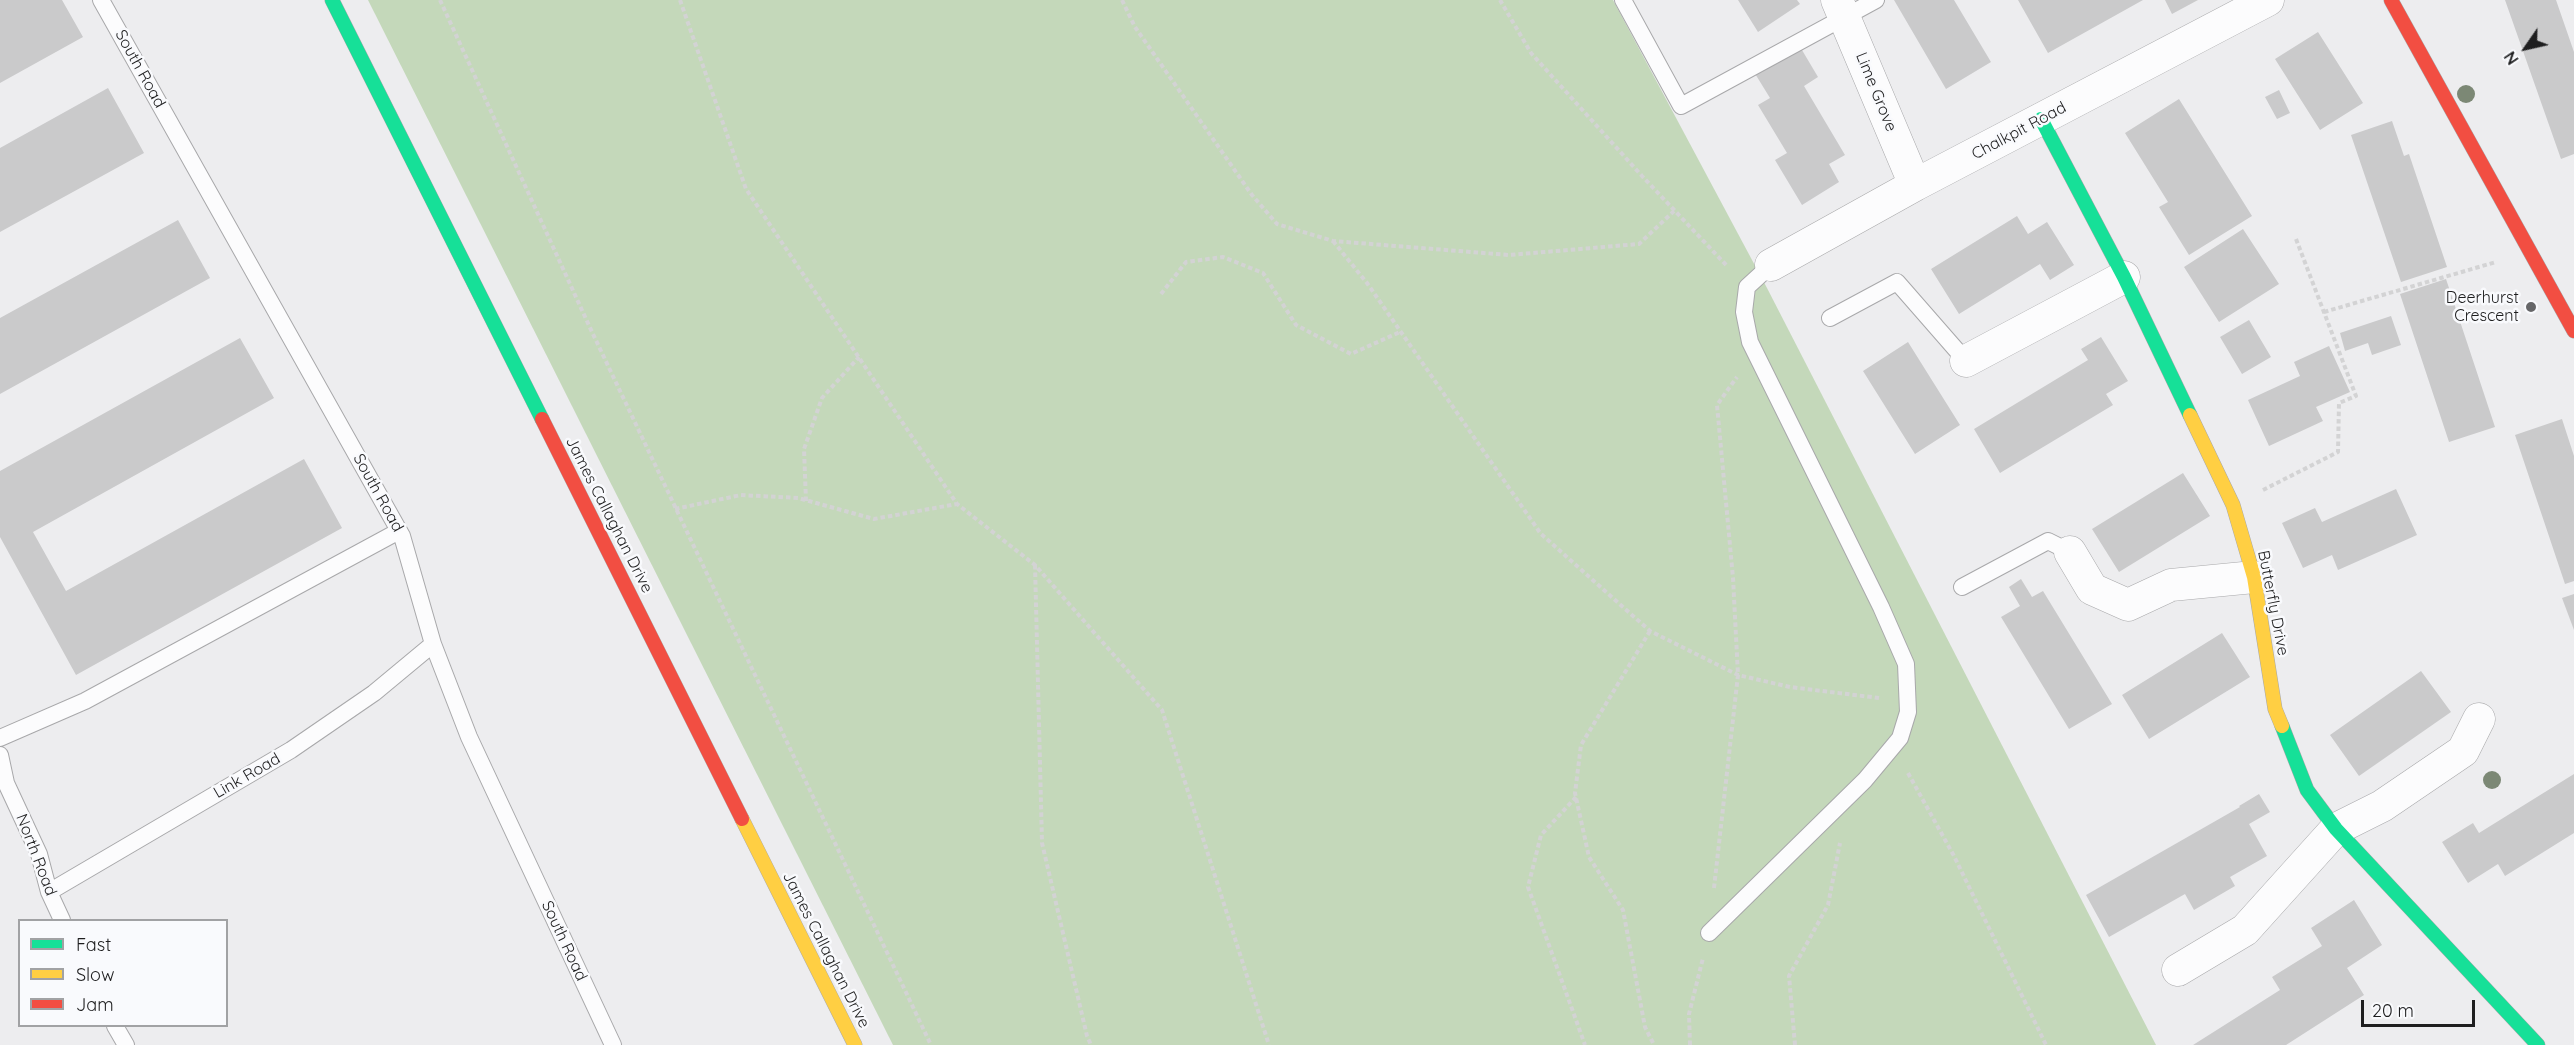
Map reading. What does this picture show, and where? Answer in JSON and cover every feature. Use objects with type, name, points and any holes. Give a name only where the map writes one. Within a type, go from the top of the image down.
[{"type":"street","name":"James Callaghan Drive","points":[[332,0],[855,1045]]},
{"type":"street","name":"Chalkpit Road","points":[[1771,265],[1916,185],[2268,0]]},
{"type":"street","points":[[2391,0],[2574,331]]},
{"type":"street","name":"Lime Grove","points":[[1841,9],[1916,185]]},
{"type":"street","name":"Butterfly Drive","points":[[2041,119],[2124,277],[2233,505],[2254,577],[2275,709],[2307,790],[2336,829],[2538,1045]]},
{"type":"street","points":[[1966,361],[2124,277]]},
{"type":"street","points":[[2070,552],[2092,589],[2128,605],[2171,585],[2254,577]]},
{"type":"street","points":[[2178,970],[2245,930],[2336,829],[2382,806],[2463,751],[2479,718]]},
{"type":"lane","name":"South Road","points":[[101,0],[399,531],[433,644],[469,737],[614,1045]]},
{"type":"lane","points":[[1623,0],[1681,106],[1841,9],[1876,0]]},
{"type":"lane","points":[[1710,933],[1850,796],[1900,738],[1908,712],[1906,664],[1755,352],[1744,312],[1747,287],[1771,265]]},
{"type":"lane","points":[[1830,318],[1897,282],[1966,361]]},
{"type":"lane","points":[[0,738],[85,700],[399,531]]},
{"type":"lane","points":[[1962,588],[2048,542],[2070,552]]},
{"type":"lane","name":"Link Road","points":[[49,892],[291,750],[374,693],[433,644]]},
{"type":"lane","name":"North Road","points":[[0,755],[6,783],[39,854],[49,892],[61,919]]},
{"type":"lane","points":[[116,1027],[126,1045]]},
{"type":"path","points":[[440,0],[675,508],[931,1045]]},
{"type":"path","points":[[680,0],[746,189],[957,504],[1035,565],[1162,710],[1269,1045]]},
{"type":"path","points":[[1122,0],[1142,36],[1252,195],[1277,224],[1334,241],[1509,255],[1639,244],[1674,211]]},
{"type":"path","points":[[1500,0],[1531,53],[1674,211],[1747,287]]},
{"type":"path","points":[[2233,505],[2338,452],[2339,403],[2356,396],[2296,239]]},
{"type":"path","points":[[1334,241],[1367,283],[1541,534],[1650,631],[1738,675],[1790,687],[1907,701]]},
{"type":"path","points":[[2324,312],[2530,251]]},
{"type":"path","points":[[1161,294],[1186,262],[1223,257],[1263,273],[1296,325],[1351,354],[1400,332]]},
{"type":"path","points":[[1690,1045],[1689,1014],[1710,933],[1738,675],[1733,578],[1717,405],[1755,352]]},
{"type":"path","points":[[806,501],[804,449],[822,398],[860,357]]},
{"type":"path","points":[[675,508],[741,495],[798,498],[874,519],[957,504]]},
{"type":"path","points":[[1035,565],[1042,843],[1091,1045]]},
{"type":"path","points":[[1650,631],[1581,745],[1576,796],[1589,857],[1623,910],[1645,1027],[1654,1045]]},
{"type":"path","points":[[1893,747],[1954,856],[2046,1045]]},
{"type":"path","points":[[1576,796],[1541,835],[1528,887],[1585,1045]]},
{"type":"path","points":[[1795,1045],[1789,976],[1828,905],[1850,796]]},
{"type":"green space","points":[[368,0],[1613,0],[1767,288],[2156,1045],[893,1045]]},
{"type":"building","points":[[0,0],[62,0],[83,37],[0,83]]},
{"type":"building","points":[[1738,0],[1797,0],[1800,4],[1758,32]]},
{"type":"building","points":[[1894,0],[1954,0],[1991,62],[1946,89]]},
{"type":"building","points":[[2018,0],[2143,0],[2048,53]]},
{"type":"building","points":[[2165,0],[2198,0],[2172,14]]},
{"type":"building","points":[[2505,0],[2556,0],[2574,52],[2574,154],[2561,159]]},
{"type":"building","points":[[2318,32],[2363,103],[2320,130],[2275,59]]},
{"type":"building","points":[[1799,45],[1818,77],[1804,86],[1845,155],[1829,164],[1839,182],[1802,205],[1775,160],[1787,153],[1758,105],[1770,98],[1754,72]]},
{"type":"building","points":[[108,88],[144,153],[0,232],[0,148]]},
{"type":"building","points":[[2279,90],[2290,113],[2277,119],[2265,97]]},
{"type":"building","points":[[2179,99],[2252,216],[2189,255],[2159,207],[2168,202],[2125,133]]},
{"type":"building","points":[[2392,121],[2404,156],[2409,154],[2447,267],[2401,282],[2351,135]]},
{"type":"building","points":[[2017,216],[2028,234],[2047,222],[2074,265],[2050,280],[2040,264],[1959,314],[1931,269]]},
{"type":"building","points":[[178,220],[210,278],[0,394],[0,318]]},
{"type":"building","points":[[2243,229],[2279,284],[2219,322],[2184,267]]},
{"type":"building","points":[[2446,279],[2495,427],[2449,442],[2400,294]]},
{"type":"building","points":[[2391,316],[2401,345],[2372,355],[2368,343],[2345,351],[2340,333]]},
{"type":"building","points":[[2249,320],[2271,357],[2242,374],[2220,337]]},
{"type":"building","points":[[2101,337],[2128,381],[2106,394],[2113,405],[2000,473],[1974,429],[2088,360],[2081,349]]},
{"type":"building","points":[[240,338],[274,398],[33,532],[66,591],[304,459],[342,528],[76,675],[0,537],[0,471]]},
{"type":"building","points":[[1908,342],[1960,425],[1915,454],[1863,371]]},
{"type":"building","points":[[2329,346],[2350,392],[2316,407],[2323,421],[2269,446],[2248,400],[2300,376],[2294,362]]},
{"type":"building","points":[[2562,419],[2574,456],[2574,581],[2565,584],[2515,435]]},
{"type":"building","points":[[2183,473],[2210,516],[2119,572],[2092,529]]},
{"type":"building","points":[[2396,489],[2417,535],[2338,570],[2332,555],[2303,568],[2282,523],[2315,508],[2322,522]]},
{"type":"building","points":[[2021,579],[2032,597],[2043,591],[2112,704],[2069,729],[2001,617],[2020,606],[2009,587]]},
{"type":"building","points":[[2574,594],[2574,630],[2562,598]]},
{"type":"building","points":[[2222,633],[2250,677],[2149,739],[2122,695]]},
{"type":"building","points":[[2421,671],[2451,712],[2359,776],[2330,735]]},
{"type":"building","points":[[2574,774],[2574,833],[2505,876],[2498,864],[2468,883],[2442,842],[2473,823],[2479,833]]},
{"type":"building","points":[[2259,794],[2270,812],[2249,824],[2267,856],[2230,877],[2235,886],[2194,910],[2185,894],[2109,937],[2086,895]]},
{"type":"building","points":[[2354,900],[2382,945],[2347,968],[2364,995],[2286,1045],[2193,1045],[2280,990],[2272,977],[2322,946],[2311,928]]},
{"type":"traffic: fast","points":[[332,0],[542,419]]},
{"type":"traffic: fast","points":[[2041,119],[2124,277],[2190,415]]},
{"type":"traffic: fast","points":[[2282,726],[2307,790],[2336,829],[2538,1045]]},
{"type":"traffic: slow","points":[[2190,415],[2233,505],[2254,577],[2275,709],[2282,726]]},
{"type":"traffic: slow","points":[[742,819],[855,1045]]},
{"type":"traffic: jam","points":[[2391,0],[2574,331]]},
{"type":"traffic: jam","points":[[542,419],[742,819]]},
{"type":"place","name":"Deerhurst Crescent","points":[[2531,307]]}]
